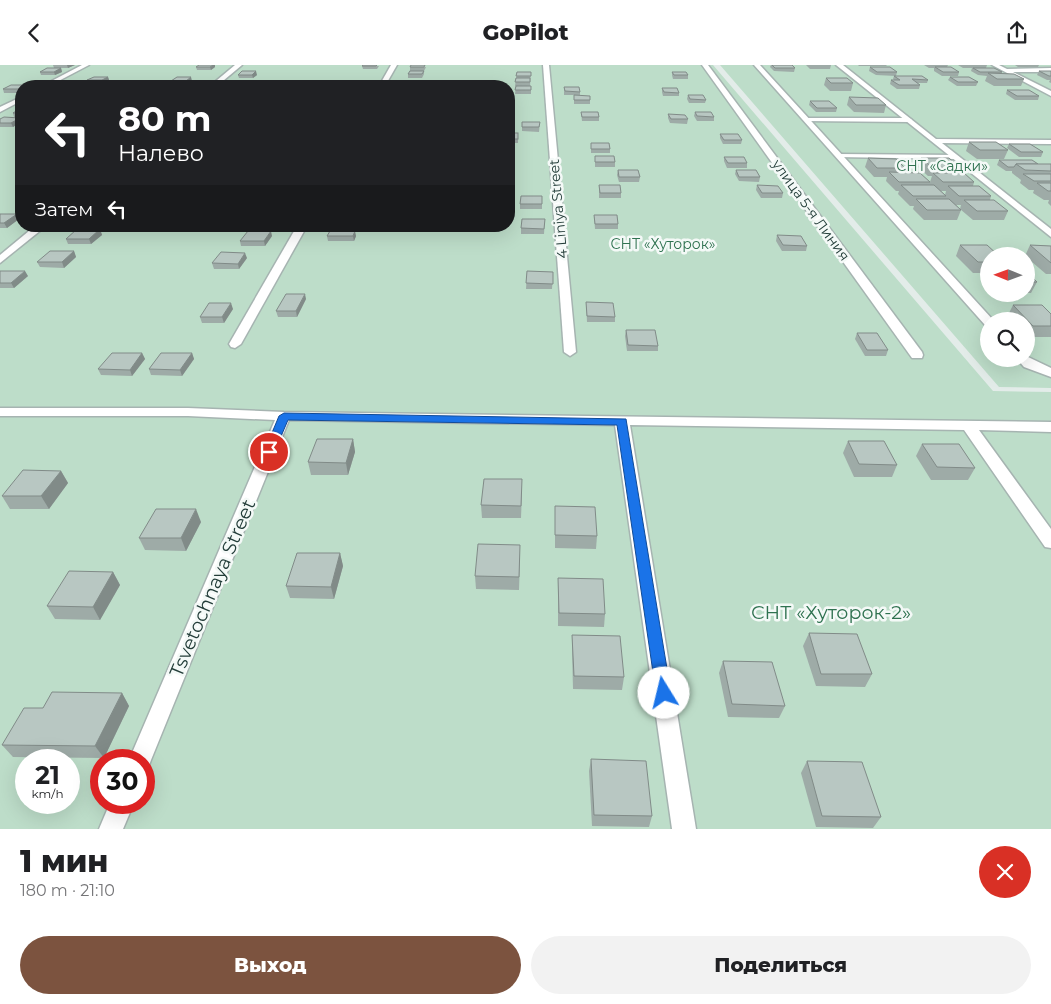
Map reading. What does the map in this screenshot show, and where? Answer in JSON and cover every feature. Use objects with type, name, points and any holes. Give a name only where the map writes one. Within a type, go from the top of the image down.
[{"type":"street","points":[[57,80],[86,65]]},
{"type":"street","points":[[220,80],[239,65]]},
{"type":"street","points":[[385,80],[394,65]]},
{"type":"street","name":"4 Liniya Street","points":[[546,65],[570,352]]},
{"type":"street","name":"улица 5-я Линия","points":[[705,65],[917,355]]},
{"type":"street","points":[[757,65],[980,312]]},
{"type":"street","points":[[839,65],[937,141],[1051,234]]},
{"type":"street","points":[[995,65],[1051,94]]},
{"type":"street","points":[[1005,70],[1051,70]]},
{"type":"street","points":[[1043,90],[1051,90]]},
{"type":"street","points":[[0,110],[15,102]]},
{"type":"street","points":[[937,141],[1051,142]]},
{"type":"street","points":[[0,260],[34,232]]},
{"type":"street","points":[[235,344],[299,232]]},
{"type":"street","points":[[1034,367],[1051,373]]},
{"type":"street","points":[[0,412],[188,413],[1051,427]]},
{"type":"street","name":"Tsvetochnaya Street","points":[[145,749],[284,416]]},
{"type":"street","points":[[622,421],[684,829]]},
{"type":"street","points":[[968,426],[1051,542]]},
{"type":"street","points":[[111,829],[117,814]]},
{"type":"lane","points":[[807,120],[910,120]]},
{"type":"lane","points":[[839,156],[956,157]]},
{"type":"green space","name":"СНТ «Хуторок-2»","points":[[0,65],[713,65],[993,391],[1051,392],[1051,829],[0,829]]},
{"type":"green space","name":"СНТ «Садки»","points":[[720,65],[1051,65],[1051,388],[999,387],[982,367],[1035,367],[1035,312],[980,312],[980,365]]},
{"type":"building","points":[[199,65],[213,65],[210,67],[196,67]]},
{"type":"building","points":[[411,65],[425,65],[424,67],[410,67]]},
{"type":"building","points":[[772,65],[792,65],[795,68],[775,68]]},
{"type":"building","points":[[870,67],[890,67],[897,72],[877,72]]},
{"type":"building","points":[[935,67],[951,67],[959,72],[943,72]]},
{"type":"building","points":[[47,68],[61,68],[54,72],[40,72]]},
{"type":"building","points":[[973,68],[994,68],[1002,72],[980,72]]},
{"type":"building","points":[[242,71],[256,71],[252,75],[238,75]]},
{"type":"building","points":[[410,71],[424,71],[422,74],[408,74]]},
{"type":"building","points":[[1039,71],[1051,71],[1051,76],[1049,76]]},
{"type":"building","points":[[517,72],[531,72],[531,76],[516,76]]},
{"type":"building","points":[[672,72],[686,72],[688,75],[674,75]]},
{"type":"building","points":[[988,73],[1014,74],[1024,79],[997,79]]},
{"type":"building","points":[[894,76],[922,76],[928,80],[912,79],[920,85],[899,85],[891,80],[900,80]]},
{"type":"building","points":[[94,77],[108,77],[102,80],[87,80]]},
{"type":"building","points":[[177,77],[191,77],[187,80],[172,80]]},
{"type":"building","points":[[950,77],[969,77],[978,82],[958,82]]},
{"type":"building","points":[[516,78],[530,78],[530,82],[515,82]]},
{"type":"building","points":[[826,78],[847,78],[853,83],[831,83]]},
{"type":"building","points":[[11,85],[15,85],[15,89],[3,89]]},
{"type":"building","points":[[516,86],[531,86],[531,90],[515,90]]},
{"type":"building","points":[[564,87],[579,87],[580,92],[565,91]]},
{"type":"building","points":[[662,88],[677,88],[679,93],[664,92]]},
{"type":"building","points":[[1007,90],[1029,90],[1039,96],[1017,96]]},
{"type":"building","points":[[574,95],[590,96],[590,100],[574,100]]},
{"type":"building","points":[[688,95],[703,95],[706,100],[690,99]]},
{"type":"building","points":[[849,97],[878,98],[886,105],[856,105]]},
{"type":"building","points":[[810,101],[829,101],[837,108],[817,108]]},
{"type":"building","points":[[581,112],[598,112],[599,117],[582,117]]},
{"type":"building","points":[[695,112],[711,112],[714,117],[697,116]]},
{"type":"building","points":[[668,114],[685,115],[688,119],[671,119]]},
{"type":"building","points":[[4,117],[15,118],[15,121],[11,123],[0,123],[0,119]]},
{"type":"building","points":[[522,122],[540,122],[539,127],[522,127]]},
{"type":"building","points":[[515,133],[518,133],[518,139],[515,139]]},
{"type":"building","points":[[720,134],[738,134],[742,140],[724,140]]},
{"type":"building","points":[[969,142],[996,142],[1008,150],[980,150]]},
{"type":"building","points":[[591,143],[609,143],[610,149],[591,149]]},
{"type":"building","points":[[1009,144],[1030,144],[1043,152],[1021,152]]},
{"type":"building","points":[[595,156],[614,156],[615,162],[595,162]]},
{"type":"building","points":[[724,157],[744,157],[747,163],[728,163]]},
{"type":"building","points":[[868,158],[896,159],[905,168],[877,168]]},
{"type":"building","points":[[921,158],[949,158],[960,168],[932,167]]},
{"type":"building","points":[[999,160],[1032,160],[1038,164],[1016,164],[1014,167],[1008,167]]},
{"type":"building","points":[[1016,164],[1051,164],[1051,171],[1025,170]]},
{"type":"building","points":[[618,170],[638,170],[640,177],[619,177]]},
{"type":"building","points":[[736,170],[756,170],[760,177],[739,177]]},
{"type":"building","points":[[889,172],[920,173],[930,182],[899,182]]},
{"type":"building","points":[[933,173],[964,173],[974,182],[943,182]]},
{"type":"building","points":[[1023,174],[1051,174],[1051,181],[1034,181]]},
{"type":"building","points":[[1037,183],[1051,183],[1051,191],[1048,191]]},
{"type":"building","points":[[599,185],[620,185],[621,193],[600,193]]},
{"type":"building","points":[[757,185],[778,186],[783,193],[762,193]]},
{"type":"building","points":[[901,185],[934,185],[946,196],[913,196]]},
{"type":"building","points":[[948,186],[979,186],[991,196],[959,196]]},
{"type":"building","points":[[521,196],[542,196],[542,204],[520,204]]},
{"type":"building","points":[[916,199],[949,199],[961,210],[927,210]]},
{"type":"building","points":[[964,200],[994,200],[1008,211],[977,211]]},
{"type":"building","points":[[0,214],[15,214],[4,223],[0,223]]},
{"type":"building","points":[[594,215],[617,215],[618,224],[595,224]]},
{"type":"building","points":[[522,219],[545,219],[544,229],[521,228]]},
{"type":"building","points":[[74,232],[97,232],[89,239],[66,239]]},
{"type":"building","points":[[247,232],[270,232],[264,241],[240,241]]},
{"type":"building","points":[[329,232],[355,232],[353,236],[327,236]]},
{"type":"building","points":[[777,235],[801,236],[807,246],[783,245]]},
{"type":"building","points":[[960,245],[987,245],[989,247],[980,247],[980,262]]},
{"type":"building","points":[[1030,245],[1051,246],[1051,263],[1035,249],[1035,247]]},
{"type":"building","points":[[50,251],[74,251],[62,262],[37,262]]},
{"type":"building","points":[[221,252],[245,253],[238,264],[212,263]]},
{"type":"building","points":[[0,271],[25,271],[11,283],[0,283]]},
{"type":"building","points":[[527,271],[553,272],[553,284],[526,283]]},
{"type":"building","points":[[286,294],[305,294],[296,311],[276,311]]},
{"type":"building","points":[[586,302],[613,303],[615,317],[587,316]]},
{"type":"building","points":[[209,303],[231,303],[222,317],[200,317]]},
{"type":"building","points":[[1013,305],[1042,305],[1051,314],[1051,326],[1035,326],[1035,312],[1020,312]]},
{"type":"building","points":[[626,330],[655,330],[658,346],[628,345]]},
{"type":"building","points":[[857,333],[877,333],[888,350],[867,350]]},
{"type":"building","points":[[112,353],[142,353],[130,370],[98,369]]},
{"type":"building","points":[[161,353],[192,353],[180,370],[149,369]]},
{"type":"building","points":[[317,439],[353,439],[346,463],[308,462]]},
{"type":"building","points":[[848,441],[884,441],[897,465],[859,464]]},
{"type":"building","points":[[922,444],[959,444],[975,468],[937,467]]},
{"type":"building","points":[[23,470],[61,471],[41,496],[2,496]]},
{"type":"building","points":[[484,479],[522,479],[521,506],[481,505]]},
{"type":"building","points":[[555,506],[595,507],[597,536],[555,535]]},
{"type":"building","points":[[156,509],[196,509],[181,538],[139,538]]},
{"type":"building","points":[[478,544],[520,545],[519,577],[475,576]]},
{"type":"building","points":[[297,553],[340,553],[331,587],[286,586]]},
{"type":"building","points":[[69,571],[113,572],[93,607],[47,606]]},
{"type":"building","points":[[558,578],[603,579],[605,614],[559,613]]},
{"type":"building","points":[[809,633],[857,634],[872,674],[821,674]]},
{"type":"building","points":[[572,635],[620,636],[624,677],[574,676]]},
{"type":"building","points":[[723,661],[772,662],[785,706],[732,704]]},
{"type":"building","points":[[52,692],[122,693],[95,746],[2,745],[24,708],[43,708]]},
{"type":"building","points":[[591,759],[646,761],[652,816],[594,815]]},
{"type":"building","points":[[807,761],[862,762],[881,817],[822,816]]},
{"type":"route","points":[[269,452],[284,416],[622,421],[664,693]]},
{"type":"park label","name":"СНТ «Хуторок»","points":[[663,244]]}]
